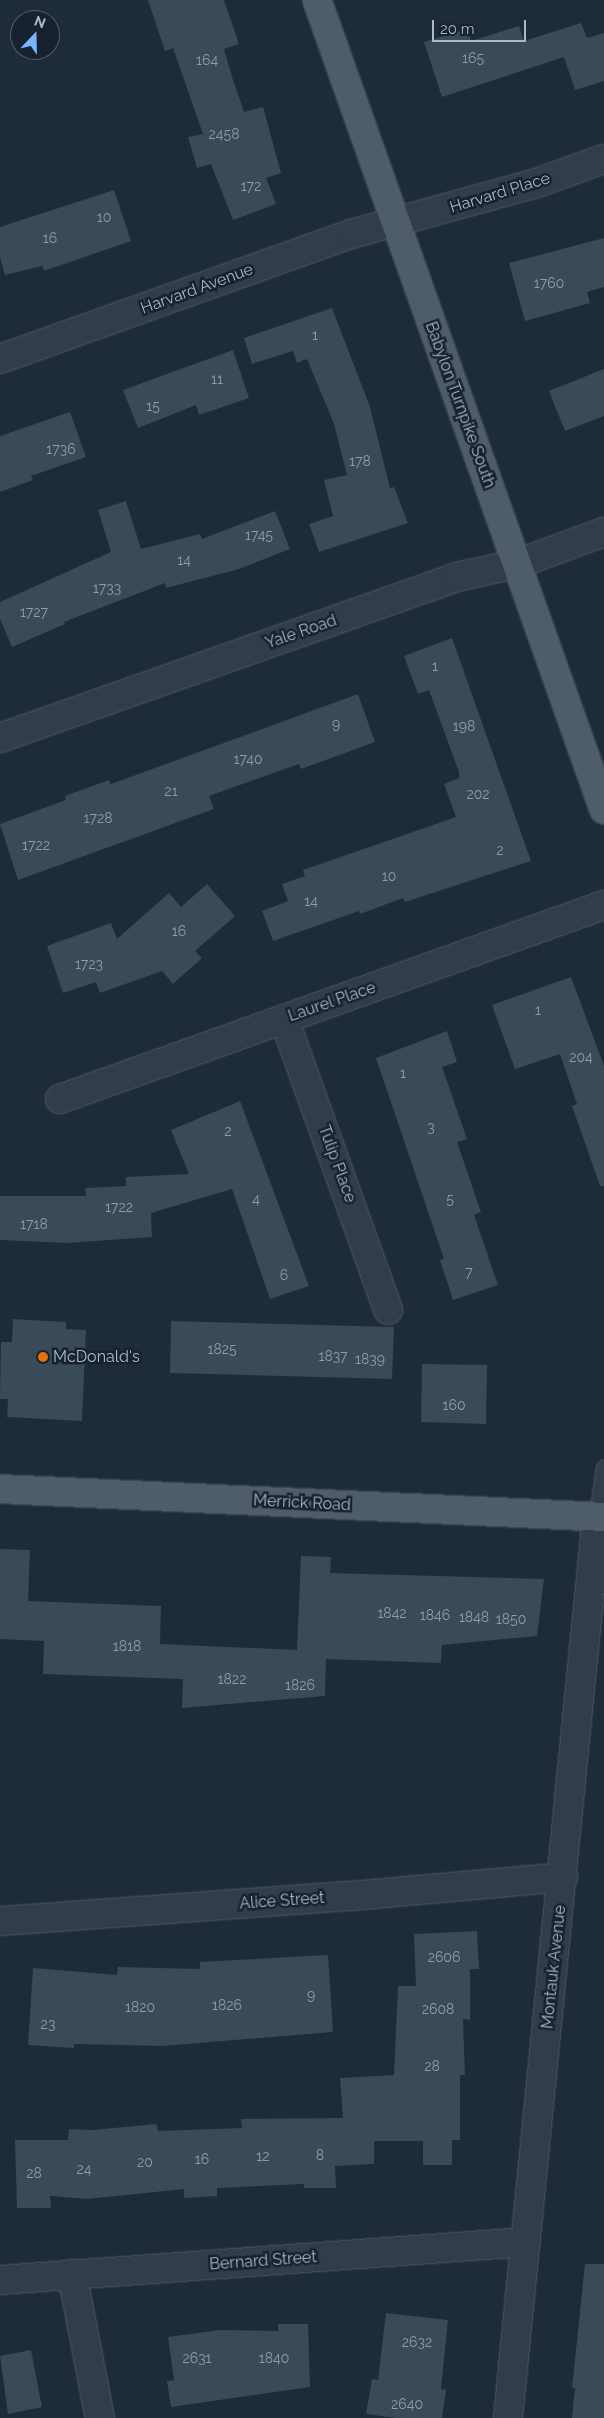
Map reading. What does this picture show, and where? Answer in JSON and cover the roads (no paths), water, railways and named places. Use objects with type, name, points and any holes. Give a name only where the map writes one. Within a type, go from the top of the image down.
[{"type":"main road","name":"Babylon Turnpike South","points":[[317,0],[604,810]]},
{"type":"main road","name":"Merrick Road","points":[[0,1489],[601,1517]]},
{"type":"street","name":"Harvard Place","points":[[396,224],[534,184],[604,159]]},
{"type":"street","name":"Harvard Avenue","points":[[0,359],[352,234],[396,224]]},
{"type":"street","name":"Yale Road","points":[[0,738],[456,577],[516,564],[604,532]]},
{"type":"street","name":"Laurel Place","points":[[60,1099],[604,905]]},
{"type":"street","name":"Tulip Place","points":[[284,1018],[388,1310]]},
{"type":"street","name":"Montauk Avenue","points":[[508,2418],[601,1517]]},
{"type":"street","name":"Alice Street","points":[[0,1920],[351,1896],[563,1877]]},
{"type":"street","name":"Bernard Street","points":[[0,2280],[526,2242]]},
{"type":"street","points":[[72,2274],[100,2418]]},
{"type":"lane","points":[[601,1517],[604,1468]]},
{"type":"place","name":"McDonald's","points":[[43,1357]]}]
